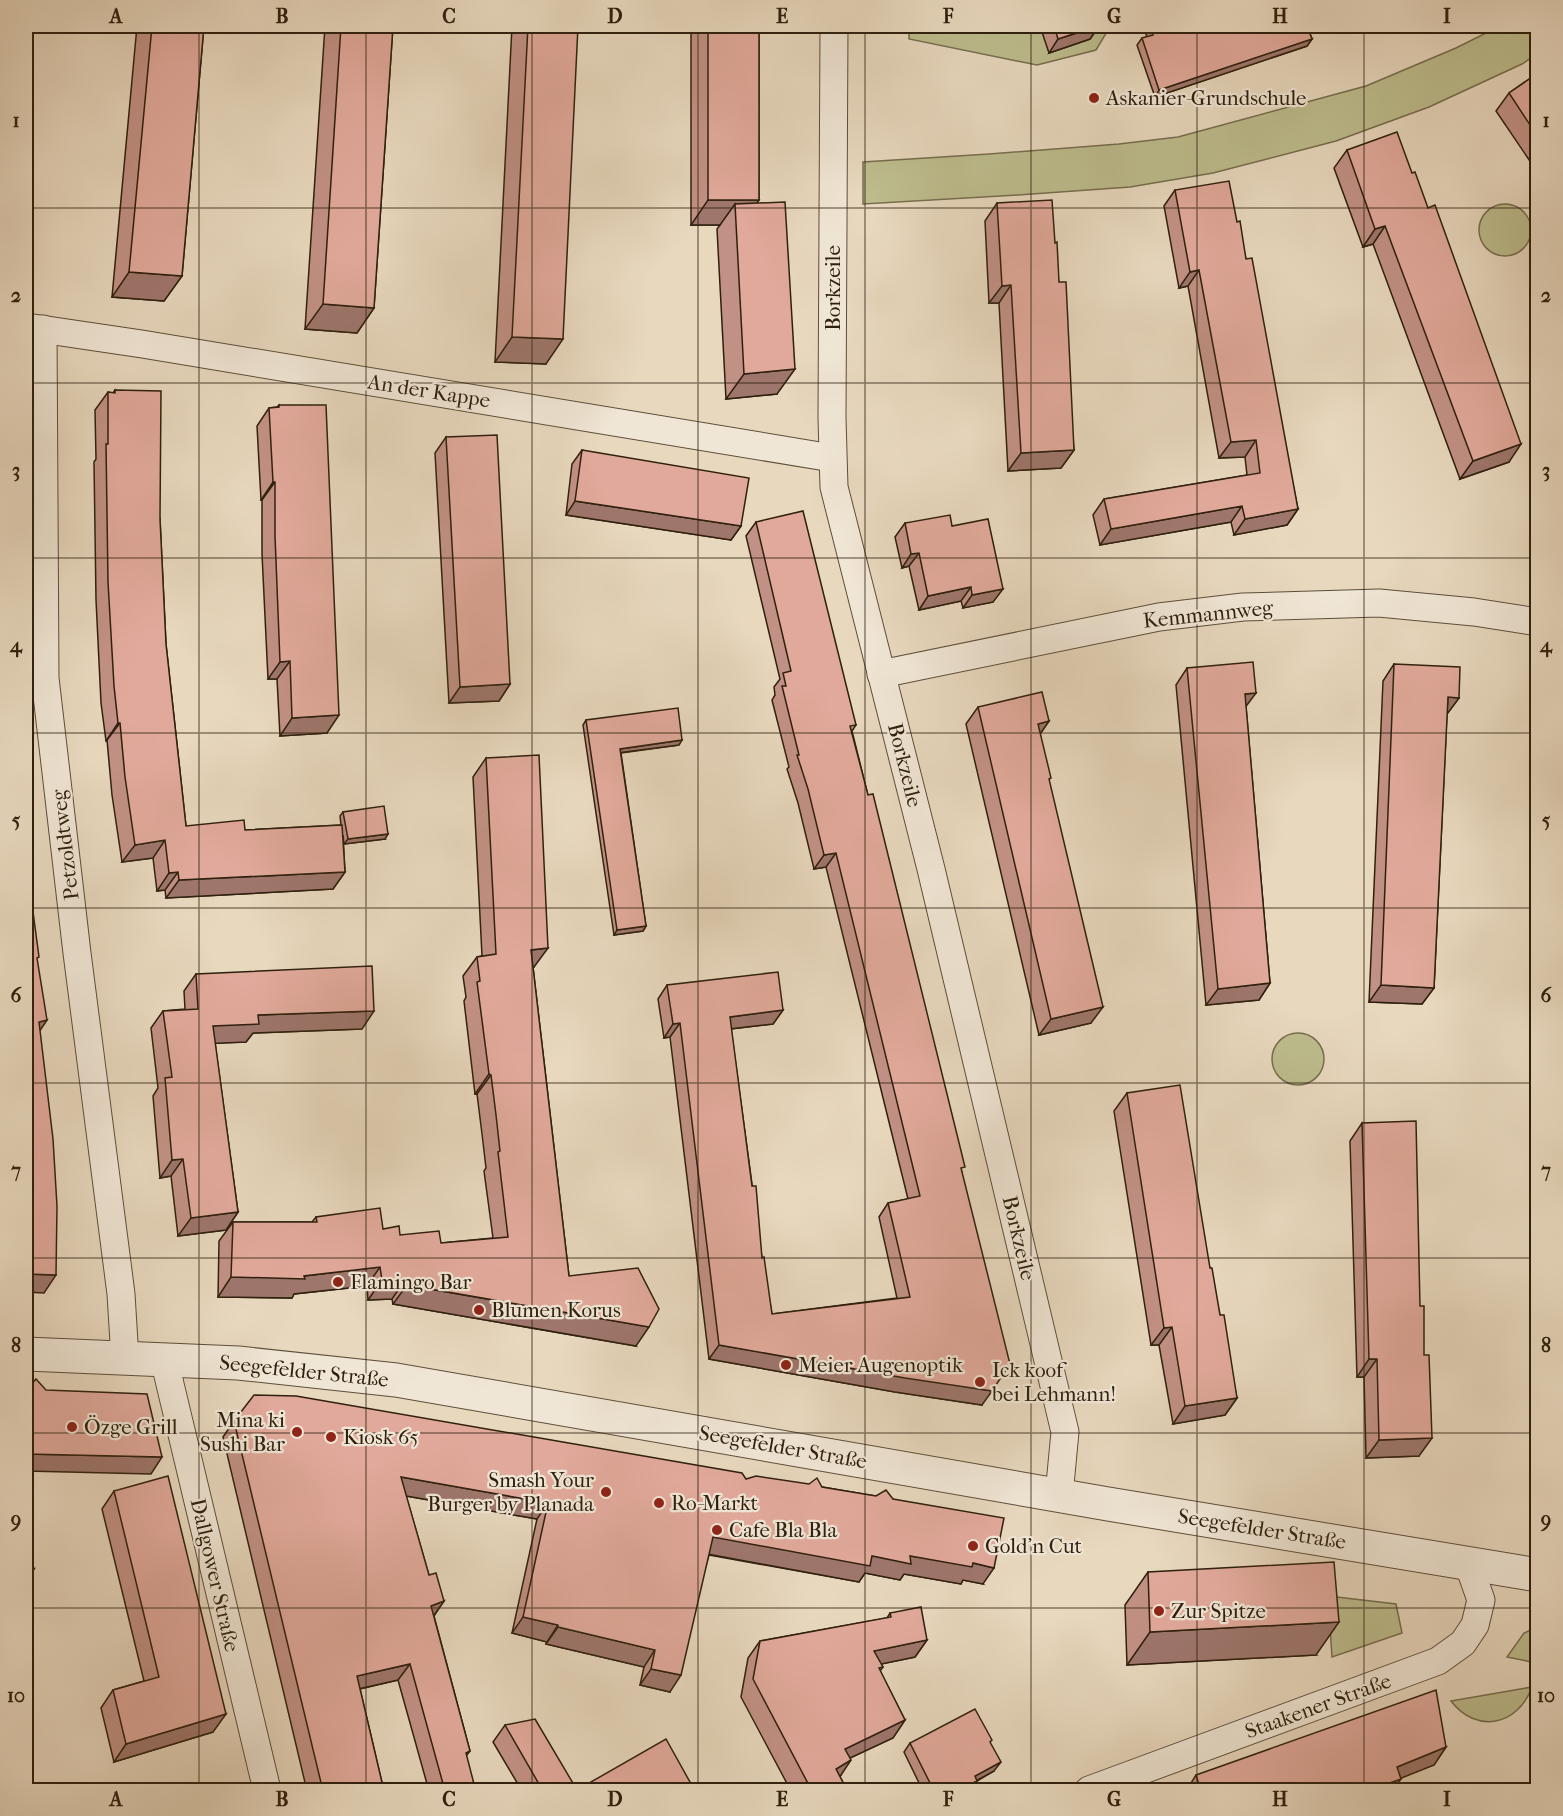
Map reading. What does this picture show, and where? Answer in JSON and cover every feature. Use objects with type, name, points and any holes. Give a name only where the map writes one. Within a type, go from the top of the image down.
[{"type":"street","name":"Borkzeile","points":[[834,26],[832,458],[834,488],[931,869],[1065,1432],[1059,1495]]},
{"type":"street","name":"An der Kappe","points":[[34,328],[832,458]]},
{"type":"street","name":"Petzoldtweg","points":[[34,328],[45,678],[121,1294],[125,1359]]},
{"type":"street","name":"Kemmannweg","points":[[882,674],[1160,617],[1243,607],[1379,603],[1474,612],[1538,622]]},
{"type":"street","name":"Seegefelder Straße","points":[[26,1354],[238,1363],[396,1380],[1538,1575]]},
{"type":"street","name":"Dallgower Straße","points":[[164,1359],[267,1791]]},
{"type":"street","name":"Staakener Straße","points":[[1089,1791],[1438,1661],[1463,1643],[1475,1625],[1480,1600],[1468,1563]]},
{"type":"shaded area","points":[[909,26],[1106,26],[1108,30],[1096,50],[1037,65],[909,39]]},
{"type":"shaded area","points":[[1500,26],[1537,26],[1537,54],[1522,64],[1429,107],[1336,141],[1213,173],[1130,187],[863,204],[863,162],[1119,144],[1178,137],[1366,86],[1456,48]]},
{"type":"shaded area","points":[[1500,204],[1510,204],[1519,208],[1527,216],[1531,230],[1527,244],[1519,252],[1510,256],[1500,256],[1491,252],[1483,244],[1479,235],[1479,225],[1483,216],[1491,208]]},
{"type":"shaded area","points":[[1293,1033],[1303,1033],[1312,1037],[1320,1045],[1324,1059],[1320,1073],[1312,1081],[1303,1085],[1293,1085],[1284,1081],[1276,1073],[1272,1064],[1272,1054],[1276,1045],[1284,1037]]},
{"type":"shaded area","points":[[1328,1596],[1396,1604],[1402,1633],[1332,1657]]},
{"type":"shaded area","points":[[1537,1627],[1537,1663],[1507,1657],[1524,1633]]},
{"type":"shaded area","points":[[1532,1687],[1526,1700],[1517,1710],[1496,1721],[1472,1718],[1451,1701]]},
{"type":"building","points":[[152,26],[204,26],[182,276],[129,272]]},
{"type":"building","points":[[341,26],[393,26],[374,308],[323,304]]},
{"type":"building","points":[[528,26],[578,26],[563,339],[512,337]]},
{"type":"building","points":[[708,26],[759,26],[759,200],[708,200]]},
{"type":"building","points":[[1054,26],[1098,26],[1058,39]]},
{"type":"building","points":[[1150,26],[1307,26],[1312,39],[1159,90],[1142,38],[1153,35]]},
{"type":"building","points":[[1538,73],[1538,137],[1509,93]]},
{"type":"building","points":[[1397,132],[1428,208],[1435,205],[1521,444],[1473,461],[1385,226],[1375,229],[1347,150]]},
{"type":"building","points":[[1229,181],[1237,222],[1240,221],[1246,259],[1252,258],[1298,509],[1245,519],[1242,506],[1111,529],[1104,499],[1260,473],[1256,440],[1231,442],[1199,270],[1190,272],[1175,190]]},
{"type":"building","points":[[1052,200],[1059,282],[1066,282],[1074,450],[1021,453],[1011,285],[1002,286],[997,203]]},
{"type":"building","points":[[785,202],[795,369],[744,374],[735,204]]},
{"type":"building","points":[[115,390],[161,391],[160,519],[166,644],[186,826],[244,820],[245,830],[342,825],[345,872],[179,880],[178,872],[169,873],[165,840],[135,845],[114,686],[108,582],[106,444],[108,444],[108,392],[115,393]]},
{"type":"building","points":[[279,405],[326,405],[339,715],[292,718],[290,661],[280,662],[275,482],[273,482],[269,408],[279,407]]},
{"type":"building","points":[[497,435],[510,684],[460,687],[446,437]]},
{"type":"building","points":[[582,450],[749,478],[741,526],[575,501]]},
{"type":"building","points":[[803,511],[856,725],[850,726],[868,795],[873,794],[965,1167],[961,1168],[1010,1364],[992,1391],[719,1345],[680,1023],[673,1024],[667,985],[778,972],[783,1010],[730,1017],[752,1186],[756,1186],[762,1258],[764,1257],[772,1314],[910,1297],[888,1203],[920,1196],[836,853],[824,855],[797,755],[799,755],[782,686],[786,686],[783,673],[791,671],[756,522]]},
{"type":"building","points":[[950,515],[952,526],[988,519],[1003,589],[972,595],[971,587],[928,596],[919,553],[911,554],[905,523]]},
{"type":"building","points":[[1253,662],[1256,693],[1245,694],[1270,983],[1218,989],[1187,668]]},
{"type":"building","points":[[1394,664],[1460,667],[1459,698],[1448,697],[1434,988],[1381,985]]},
{"type":"building","points":[[1042,692],[1049,721],[1038,724],[1103,1007],[1051,1019],[978,707]]},
{"type":"building","points":[[678,708],[682,740],[620,749],[646,926],[617,930],[586,720]]},
{"type":"building","points":[[539,755],[548,948],[531,950],[569,1276],[638,1268],[659,1309],[649,1327],[407,1285],[406,1279],[382,1280],[380,1267],[304,1276],[305,1279],[231,1277],[233,1222],[317,1222],[316,1217],[380,1208],[383,1229],[399,1226],[400,1235],[439,1231],[441,1243],[508,1237],[496,1115],[477,982],[480,981],[477,957],[496,954],[486,758]]},
{"type":"building","points":[[384,806],[388,834],[348,839],[343,812]]},
{"type":"building","points":[[26,874],[28,874],[39,957],[37,958],[47,1020],[39,1022],[53,1139],[57,1206],[56,1275],[26,1274]]},
{"type":"building","points":[[372,966],[374,1011],[258,1015],[259,1024],[213,1026],[238,1212],[191,1218],[183,1159],[172,1160],[165,1078],[172,1077],[163,1011],[198,1009],[196,974]]},
{"type":"building","points":[[1180,1085],[1210,1268],[1212,1268],[1220,1315],[1224,1315],[1237,1398],[1185,1406],[1172,1327],[1164,1328],[1127,1093]]},
{"type":"building","points":[[1416,1121],[1420,1306],[1424,1306],[1424,1355],[1429,1355],[1432,1438],[1379,1440],[1377,1359],[1369,1359],[1362,1123]]},
{"type":"building","points":[[36,1379],[46,1390],[147,1394],[162,1457],[26,1454],[26,1391]]},
{"type":"building","points":[[254,1395],[296,1396],[742,1473],[746,1479],[756,1476],[809,1484],[817,1478],[822,1487],[876,1496],[886,1490],[893,1499],[1004,1518],[994,1568],[973,1563],[972,1567],[910,1556],[911,1564],[872,1556],[870,1566],[713,1537],[681,1675],[651,1669],[655,1650],[523,1617],[548,1503],[401,1477],[429,1575],[436,1573],[444,1601],[431,1606],[470,1751],[466,1753],[474,1784],[445,1791],[410,1664],[357,1676],[384,1791],[323,1791],[234,1421]]},
{"type":"building","points":[[168,1476],[226,1714],[126,1744],[113,1690],[159,1677],[114,1491]]},
{"type":"building","points":[[26,1537],[34,1569],[26,1571]]},
{"type":"building","points":[[1334,1562],[1339,1622],[1150,1632],[1148,1572]]},
{"type":"building","points":[[921,1607],[927,1640],[874,1651],[883,1667],[879,1668],[905,1720],[845,1749],[851,1760],[836,1769],[846,1788],[842,1791],[812,1791],[753,1679],[760,1641],[891,1617],[890,1613]]},
{"type":"building","points":[[1436,1690],[1446,1747],[1397,1767],[1401,1779],[1387,1784],[1390,1791],[1201,1791],[1196,1775]]},
{"type":"building","points":[[975,1709],[1001,1762],[975,1776],[977,1781],[963,1788],[964,1791],[934,1791],[910,1743]]},
{"type":"building","points":[[535,1719],[577,1790],[666,1739],[695,1791],[543,1791],[505,1725]]},
{"type":"place","name":"Askanier-Grundschule","points":[[1094,98]]},
{"type":"place","name":"Flamingo Bar","points":[[338,1282]]},
{"type":"place","name":"Blumen Korus","points":[[479,1310]]},
{"type":"place","name":"Meier Augenoptik","points":[[786,1365]]},
{"type":"place","name":"Ick koof bei Lehmann!","points":[[980,1382]]},
{"type":"place","name":"Özge Grill","points":[[72,1427]]},
{"type":"place","name":"Mina ki Sushi Bar","points":[[297,1432]]},
{"type":"place","name":"Kiosk 65","points":[[331,1437]]},
{"type":"place","name":"Smash Your Burger by Planada","points":[[606,1492]]},
{"type":"place","name":"Ro-Markt","points":[[659,1503]]},
{"type":"place","name":"Cafe Bla Bla","points":[[717,1530]]},
{"type":"place","name":"Gold'n Cut","points":[[973,1546]]},
{"type":"place","name":"Zur Spitze","points":[[1159,1611]]}]
